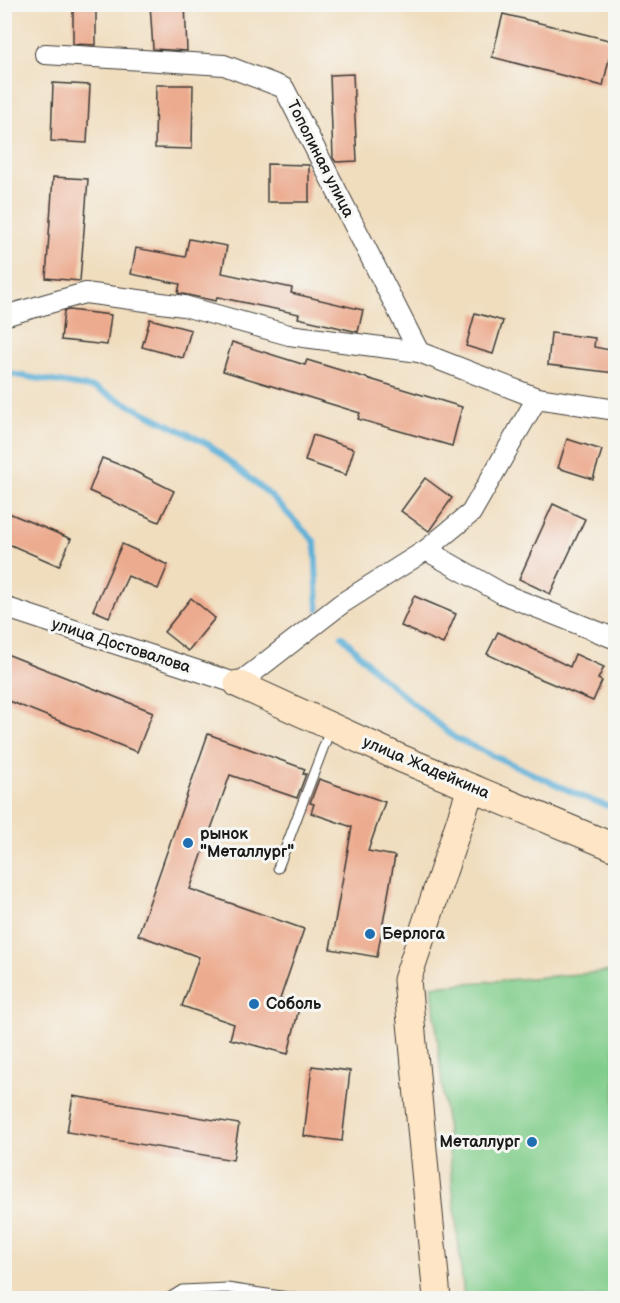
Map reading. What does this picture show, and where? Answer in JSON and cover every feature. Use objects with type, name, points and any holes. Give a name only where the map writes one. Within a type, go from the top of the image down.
[{"type":"street","name":"Тополиная улица","points":[[45,54],[224,65],[284,88],[419,352]]},
{"type":"street","points":[[4,316],[85,293],[184,306],[289,334],[419,352],[537,398],[615,410]]},
{"type":"street","points":[[238,684],[341,604],[426,550],[471,513],[537,398]]},
{"type":"street","points":[[426,550],[503,594],[615,639]]},
{"type":"street","name":"улица Достовалова","points":[[4,607],[238,684]]},
{"type":"street","name":"улица Жадейкина","points":[[238,684],[471,788],[615,848]]},
{"type":"street","points":[[437,1299],[407,980],[471,788]]},
{"type":"lane","points":[[278,868],[331,726]]},
{"type":"lane","points":[[169,1299],[182,1290],[227,1288],[295,1299]]},
{"type":"green space","name":"Металлург","points":[[615,971],[615,1298],[464,1298],[432,986]]},
{"type":"building","points":[[73,4],[96,4],[96,45],[73,44]]},
{"type":"building","points":[[150,4],[185,4],[187,51],[153,49]]},
{"type":"building","points":[[503,14],[613,41],[603,86],[492,57]]},
{"type":"building","points":[[353,74],[357,161],[336,162],[333,158],[330,75]]},
{"type":"building","points":[[53,83],[90,85],[87,143],[51,141]]},
{"type":"building","points":[[156,85],[193,85],[192,149],[155,148]]},
{"type":"building","points":[[267,164],[309,165],[309,202],[267,202]]},
{"type":"building","points":[[53,177],[88,179],[80,281],[46,278]]},
{"type":"building","points":[[189,239],[227,246],[222,273],[292,288],[291,293],[363,310],[358,332],[298,318],[299,314],[217,297],[216,301],[178,293],[180,284],[131,274],[136,248],[185,257]]},
{"type":"building","points":[[64,311],[111,315],[107,345],[61,340]]},
{"type":"building","points":[[475,313],[503,321],[493,354],[466,346]]},
{"type":"building","points":[[150,319],[191,330],[183,358],[142,347]]},
{"type":"building","points":[[551,333],[595,338],[594,347],[615,351],[615,373],[548,365]]},
{"type":"building","points":[[232,342],[305,365],[307,360],[462,407],[452,446],[358,419],[360,413],[223,371]]},
{"type":"building","points":[[313,435],[354,449],[346,475],[305,461]]},
{"type":"building","points":[[567,439],[602,450],[593,479],[558,468]]},
{"type":"building","points":[[102,458],[174,491],[159,522],[89,491]]},
{"type":"building","points":[[425,478],[452,498],[429,531],[401,511]]},
{"type":"building","points":[[553,504],[585,519],[550,594],[519,579]]},
{"type":"building","points":[[4,511],[71,539],[59,566],[4,542]]},
{"type":"building","points":[[122,544],[168,565],[158,589],[128,576],[109,617],[93,610]]},
{"type":"building","points":[[414,596],[456,614],[443,644],[401,626]]},
{"type":"building","points":[[191,598],[215,618],[188,651],[164,632]]},
{"type":"building","points":[[498,632],[570,667],[575,654],[604,667],[598,679],[602,681],[593,701],[487,654]]},
{"type":"building","points":[[4,653],[153,712],[137,752],[4,699]]},
{"type":"building","name":"рынок \"Металлург\"","points":[[208,734],[305,769],[303,774],[306,774],[297,798],[230,775],[190,889],[304,929],[280,999],[300,1004],[288,1054],[230,1039],[234,1024],[182,1006],[199,957],[138,935]]},
{"type":"building","points":[[319,779],[385,802],[368,851],[395,856],[377,957],[330,949],[352,827],[311,813],[314,804],[310,803]]},
{"type":"building","points":[[312,1066],[350,1071],[342,1141],[304,1136]]},
{"type":"building","points":[[73,1096],[239,1124],[233,1160],[67,1132]]},
{"type":"waterway","points":[[4,373],[95,388],[208,444],[270,495],[315,542],[318,609]]},
{"type":"waterway","points":[[342,636],[378,674],[455,738],[583,797],[616,809]]},
{"type":"place","name":"рынок \"Металлург\"","points":[[188,843]]},
{"type":"place","name":"Берлога","points":[[370,934]]},
{"type":"place","name":"Соболь","points":[[254,1004]]},
{"type":"place","name":"Металлург","points":[[532,1142]]}]
